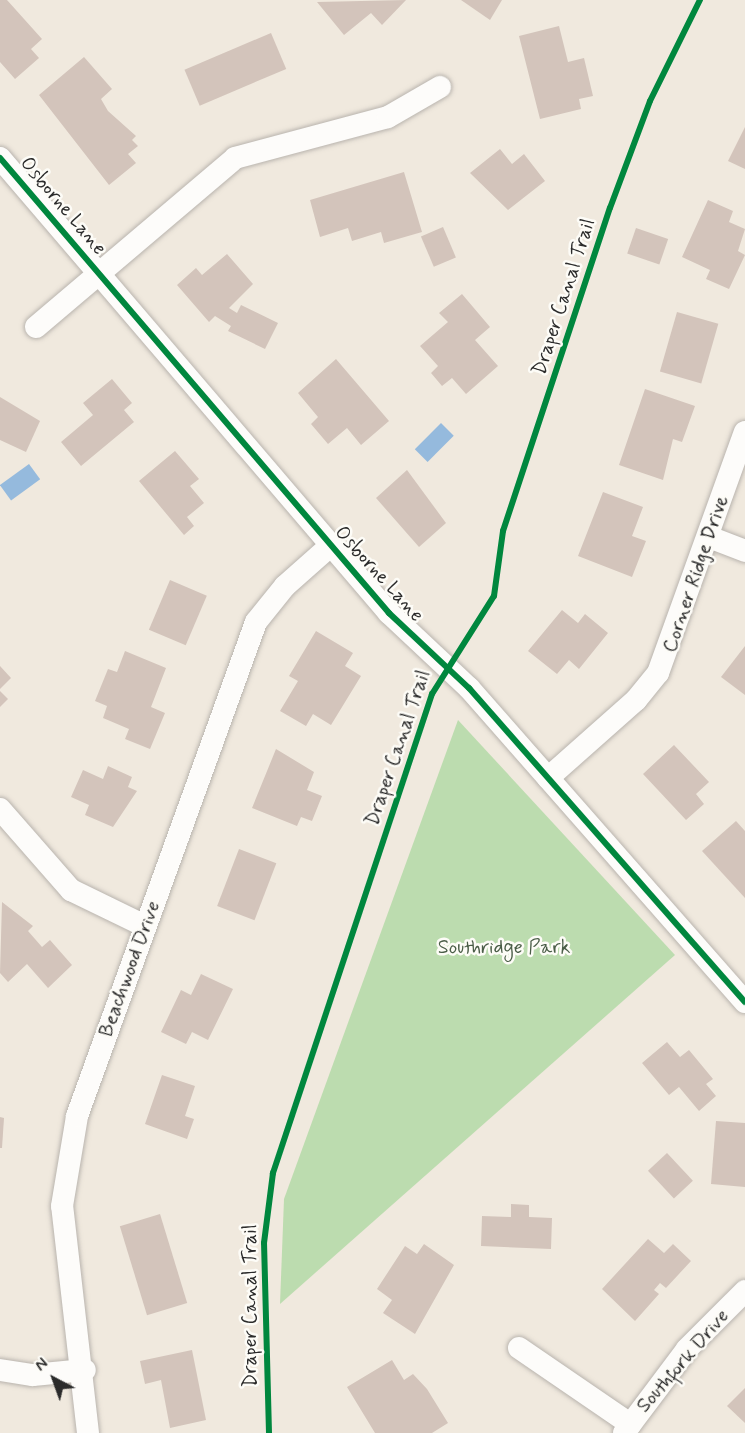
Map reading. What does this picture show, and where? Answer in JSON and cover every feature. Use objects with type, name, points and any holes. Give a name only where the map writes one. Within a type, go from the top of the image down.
[{"type":"street","points":[[36,327],[235,158],[388,117],[440,87]]},
{"type":"street","name":"Osborne Lane","points":[[0,158],[330,546],[548,778],[745,1002]]},
{"type":"street","name":"Corner Ridge Drive","points":[[548,778],[636,700],[658,673],[745,432]]},
{"type":"street","points":[[709,537],[745,551]]},
{"type":"street","name":"Beachwood Drive","points":[[88,1433],[85,1370],[64,1236],[69,1145],[145,926],[256,622],[285,585],[330,546]]},
{"type":"street","points":[[0,809],[82,899],[145,926]]},
{"type":"street","name":"Southfork Drive","points":[[627,1428],[687,1349],[745,1291]]},
{"type":"street","points":[[519,1348],[627,1428]]},
{"type":"street","points":[[0,1370],[33,1375],[85,1370]]},
{"type":"green space","name":"Southridge Park","points":[[458,720],[675,955],[280,1304],[284,1199]]},
{"type":"water","points":[[441,423],[454,436],[428,462],[415,449]]},
{"type":"water","points":[[29,464],[40,479],[11,501],[0,485]]},
{"type":"building","points":[[0,0],[7,0],[42,39],[31,49],[39,58],[15,79],[0,62]]},
{"type":"building","points":[[406,0],[382,25],[371,13],[344,35],[317,2]]},
{"type":"building","points":[[461,0],[502,0],[490,20]]},
{"type":"building","points":[[559,26],[568,62],[584,58],[593,96],[579,99],[581,109],[540,119],[519,36]]},
{"type":"building","points":[[271,33],[286,69],[200,106],[184,70]]},
{"type":"building","points":[[84,57],[112,89],[101,99],[108,111],[136,136],[132,140],[138,146],[128,154],[136,163],[109,185],[39,95]]},
{"type":"building","points":[[745,127],[745,169],[728,161]]},
{"type":"building","points":[[500,149],[512,164],[524,154],[545,181],[508,210],[470,173]]},
{"type":"building","points":[[404,172],[422,232],[384,243],[381,232],[352,241],[348,228],[320,237],[310,200]]},
{"type":"building","points":[[708,200],[733,211],[729,222],[745,229],[738,251],[745,255],[729,289],[706,279],[710,270],[682,257]]},
{"type":"building","points":[[443,227],[456,257],[434,267],[421,236]]},
{"type":"building","points":[[636,228],[668,239],[659,265],[627,254]]},
{"type":"building","points":[[227,254],[253,284],[229,308],[237,313],[241,305],[278,323],[265,349],[228,331],[231,326],[215,316],[209,322],[177,285],[196,268],[202,275]]},
{"type":"building","points":[[462,294],[490,327],[475,340],[498,366],[466,394],[452,378],[442,386],[431,373],[438,366],[420,346],[448,322],[439,313]]},
{"type":"building","points":[[677,312],[718,324],[701,383],[660,372]]},
{"type":"building","points":[[336,359],[389,421],[361,445],[347,428],[328,444],[311,424],[318,417],[298,393]]},
{"type":"building","points":[[112,379],[132,403],[124,410],[134,422],[81,466],[61,442],[93,415],[83,403]]},
{"type":"building","points":[[645,389],[695,406],[682,442],[673,439],[663,480],[619,465]]},
{"type":"building","points":[[0,397],[40,421],[26,452],[0,440]]},
{"type":"building","points":[[175,451],[199,479],[190,486],[204,503],[187,517],[194,526],[184,535],[139,481]]},
{"type":"building","points":[[407,470],[446,523],[419,547],[376,498]]},
{"type":"building","points":[[603,492],[643,507],[632,536],[646,541],[632,577],[578,556]]},
{"type":"building","points":[[170,580],[207,596],[186,645],[149,630]]},
{"type":"building","points":[[562,610],[578,623],[585,614],[608,633],[579,669],[569,660],[557,674],[528,651]]},
{"type":"building","points":[[316,631],[353,653],[345,666],[361,676],[331,725],[313,714],[306,726],[280,711],[298,681],[289,676]]},
{"type":"building","points":[[745,646],[745,695],[721,677]]},
{"type":"building","points":[[125,651],[166,668],[151,707],[165,713],[150,749],[125,739],[129,729],[103,718],[107,706],[95,701],[108,669],[117,672]]},
{"type":"building","points":[[0,666],[11,678],[0,689]]},
{"type":"building","points":[[0,691],[8,699],[0,707]]},
{"type":"building","points":[[674,745],[709,782],[696,794],[704,804],[686,820],[643,774]]},
{"type":"building","points":[[276,749],[314,772],[307,790],[322,796],[312,821],[301,817],[297,826],[252,808]]},
{"type":"building","points":[[108,766],[132,777],[128,787],[137,791],[113,827],[85,815],[89,805],[71,797],[83,770],[103,779]]},
{"type":"building","points":[[736,821],[745,831],[745,898],[702,851]]},
{"type":"building","points":[[239,849],[276,863],[254,920],[217,906]]},
{"type":"building","points":[[2,902],[33,926],[28,931],[42,947],[50,940],[72,965],[48,988],[27,964],[8,982],[0,973]]},
{"type":"building","points":[[201,974],[233,989],[208,1040],[192,1032],[186,1044],[161,1032],[181,990],[191,995]]},
{"type":"building","points":[[667,1042],[680,1057],[689,1050],[713,1079],[706,1084],[716,1096],[699,1111],[679,1087],[669,1095],[642,1063]]},
{"type":"building","points":[[162,1075],[195,1086],[185,1116],[194,1119],[187,1139],[145,1124]]},
{"type":"building","points":[[0,1117],[4,1118],[2,1148],[0,1148]]},
{"type":"building","points":[[716,1121],[745,1123],[745,1187],[711,1184]]},
{"type":"building","points":[[667,1153],[693,1181],[674,1199],[648,1171]]},
{"type":"building","points":[[511,1204],[529,1205],[529,1217],[552,1218],[551,1249],[481,1246],[482,1216],[511,1217]]},
{"type":"building","points":[[160,1214],[187,1303],[147,1315],[120,1226]]},
{"type":"building","points":[[648,1239],[664,1253],[673,1244],[691,1261],[666,1288],[660,1283],[654,1290],[659,1294],[635,1321],[602,1289]]},
{"type":"building","points":[[424,1244],[454,1265],[415,1334],[383,1313],[392,1300],[377,1289],[405,1246],[417,1254]]},
{"type":"building","points":[[192,1350],[206,1420],[170,1428],[161,1380],[145,1384],[140,1361]]},
{"type":"building","points":[[392,1360],[404,1380],[413,1374],[427,1389],[448,1423],[432,1433],[375,1433],[347,1387]]},
{"type":"building","points":[[745,1388],[745,1423],[727,1406]]},
{"type":"cycle path","name":"Draper Canal Trail","points":[[269,1433],[264,1243],[273,1173],[432,694],[494,596],[503,531],[610,208],[650,101],[700,0]]},
{"type":"cycle path","points":[[0,158],[389,613],[469,688],[745,1002]]}]
